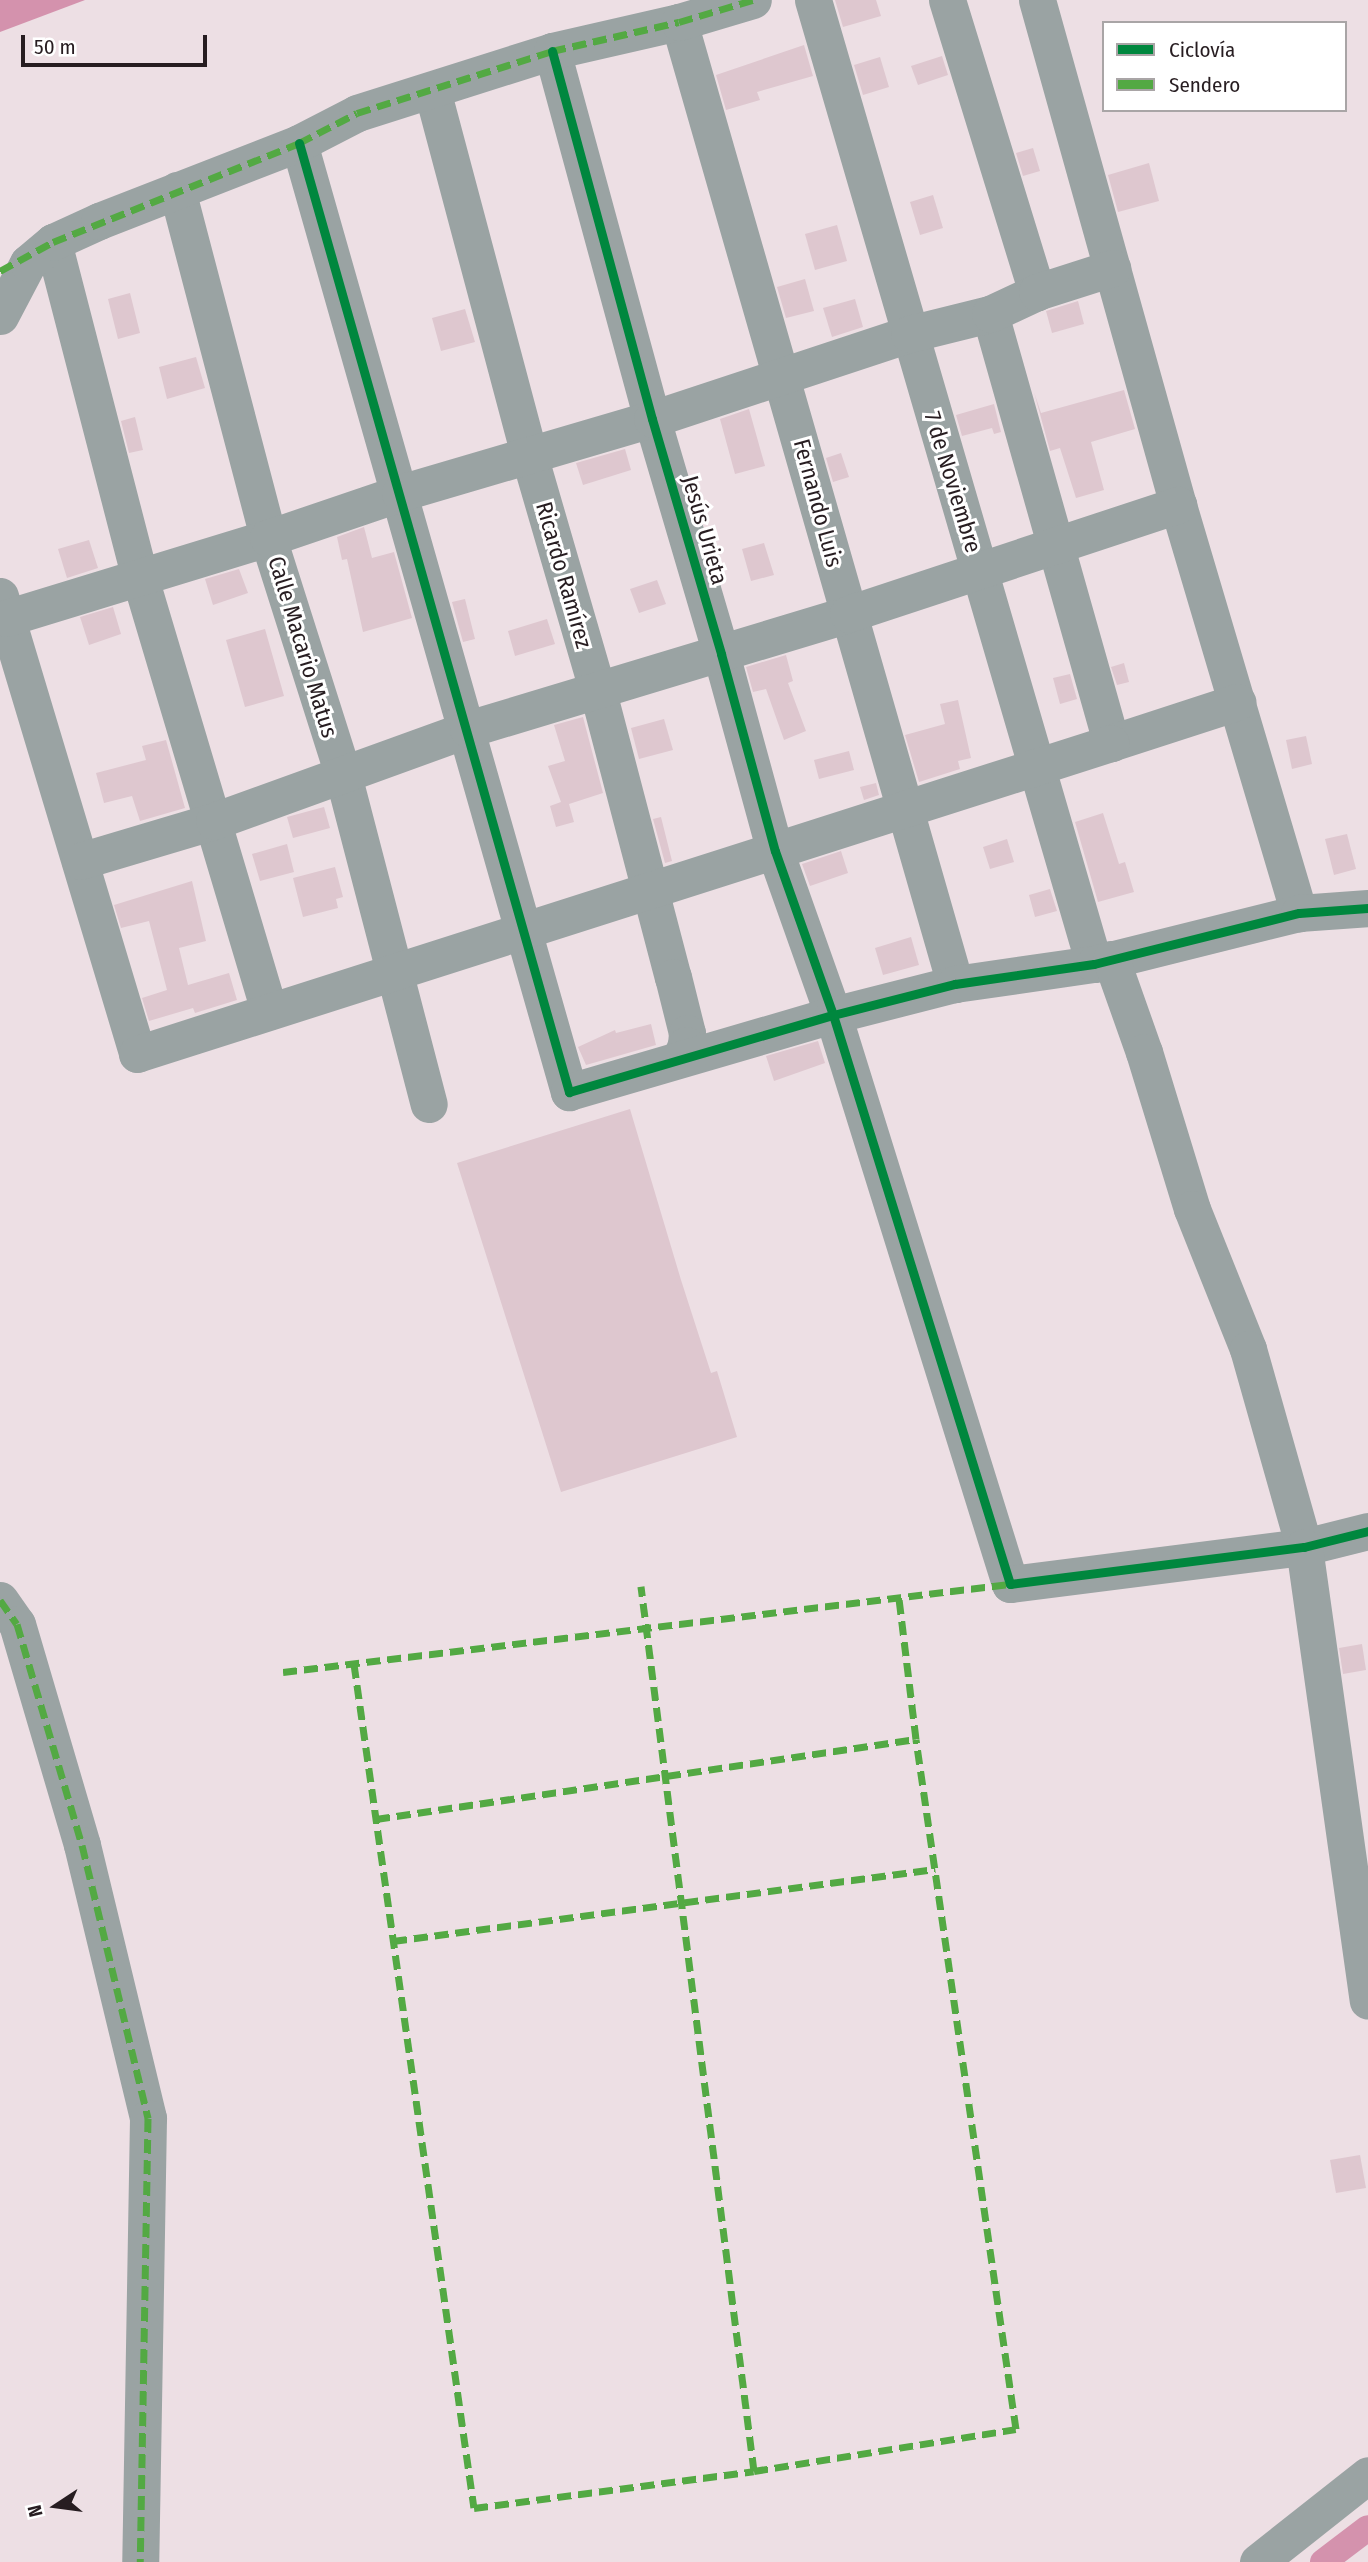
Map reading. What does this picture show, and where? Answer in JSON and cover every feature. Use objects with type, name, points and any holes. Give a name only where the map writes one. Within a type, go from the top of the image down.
[{"type":"street","points":[[0,271],[53,242],[177,190],[299,144],[357,113],[552,51],[679,22],[753,0]]},
{"type":"street","name":"7 de Noviembre","points":[[813,0],[1036,767],[1102,962],[1144,1052],[1192,1209],[1248,1349],[1304,1546],[1368,2001]]},
{"type":"street","points":[[947,0],[1037,292]]},
{"type":"street","points":[[1037,0],[1178,505],[1300,914]]},
{"type":"street","name":"Fernando Luis","points":[[679,22],[955,984]]},
{"type":"street","name":"Jesús Urieta","points":[[552,51],[652,419],[775,851],[833,1015],[1010,1584],[1304,1546]]},
{"type":"street","name":"Ricardo Ramírez","points":[[432,89],[528,454],[598,692],[687,1033],[686,1045],[680,1059]]},
{"type":"street","points":[[299,144],[468,729],[522,931],[569,1092],[833,1015],[955,984],[1102,962],[1300,914],[1368,908]]},
{"type":"street","name":"Calle Macario Matus","points":[[177,190],[268,538],[343,775],[429,1104]]},
{"type":"street","points":[[0,316],[29,263],[53,242]]},
{"type":"street","points":[[53,242],[140,578],[270,1011]]},
{"type":"street","points":[[1112,268],[1037,292],[990,314],[909,334],[652,419],[400,493],[140,578],[3,607],[137,1054],[1237,702]]},
{"type":"street","points":[[990,314],[1111,743]]},
{"type":"street","points":[[80,861],[214,821],[468,729],[598,692],[848,614],[1178,505]]},
{"type":"street","points":[[1304,1546],[1368,1531]]},
{"type":"street","points":[[0,1600],[17,1624],[82,1845],[148,2118],[140,2562]]},
{"type":"street","points":[[1258,2562],[1368,2475]]},
{"type":"shaded area","points":[[0,0],[85,0],[0,32]]},
{"type":"building","points":[[835,0],[876,0],[881,16],[843,27]]},
{"type":"building","points":[[804,45],[813,76],[757,92],[760,100],[726,110],[716,75]]},
{"type":"building","points":[[942,56],[948,75],[918,85],[911,66]]},
{"type":"building","points":[[880,57],[889,87],[863,95],[854,65]]},
{"type":"building","points":[[1033,148],[1040,171],[1023,176],[1016,153]]},
{"type":"building","points":[[1149,163],[1159,201],[1118,212],[1108,175]]},
{"type":"building","points":[[933,195],[943,228],[920,235],[910,202]]},
{"type":"building","points":[[837,225],[847,261],[815,270],[805,234]]},
{"type":"building","points":[[805,279],[814,311],[786,318],[777,287]]},
{"type":"building","points":[[130,293],[140,333],[118,339],[108,299]]},
{"type":"building","points":[[855,299],[863,327],[832,337],[823,308]]},
{"type":"building","points":[[1078,301],[1084,324],[1052,333],[1046,311]]},
{"type":"building","points":[[465,309],[475,342],[441,351],[432,318]]},
{"type":"building","points":[[196,357],[205,388],[167,399],[159,367]]},
{"type":"building","points":[[1124,390],[1135,429],[1091,442],[1104,490],[1076,498],[1060,448],[1050,451],[1034,392],[1041,413]]},
{"type":"building","points":[[994,404],[1001,432],[994,434],[992,428],[962,436],[956,415]]},
{"type":"building","points":[[749,409],[765,466],[735,474],[720,419]]},
{"type":"building","points":[[135,417],[143,450],[129,453],[121,421]]},
{"type":"building","points":[[625,449],[631,470],[583,485],[576,463]]},
{"type":"building","points":[[841,453],[849,477],[833,482],[826,458]]},
{"type":"building","points":[[364,527],[372,558],[394,552],[412,618],[363,632],[347,559],[342,560],[337,537]]},
{"type":"building","points":[[89,540],[98,568],[67,578],[58,549]]},
{"type":"building","points":[[764,543],[774,575],[751,581],[742,549]]},
{"type":"building","points":[[239,569],[248,593],[213,605],[205,579]]},
{"type":"building","points":[[657,580],[666,604],[639,613],[630,589]]},
{"type":"building","points":[[465,599],[475,639],[463,642],[452,602]]},
{"type":"building","points":[[113,607],[121,634],[89,645],[80,617]]},
{"type":"building","points":[[547,619],[555,644],[515,656],[508,631]]},
{"type":"building","points":[[265,629],[284,696],[245,707],[226,640]]},
{"type":"building","points":[[786,655],[793,681],[788,683],[806,731],[784,740],[766,689],[753,692],[746,667]]},
{"type":"building","points":[[1124,663],[1129,682],[1117,685],[1111,667]]},
{"type":"building","points":[[1070,674],[1077,699],[1060,704],[1053,678]]},
{"type":"building","points":[[958,700],[971,758],[958,761],[960,769],[919,782],[905,735],[945,724],[940,704]]},
{"type":"building","points":[[583,717],[603,793],[569,804],[574,822],[556,827],[550,806],[561,802],[548,766],[565,761],[554,725]]},
{"type":"building","points":[[664,719],[673,750],[639,759],[631,728]]},
{"type":"building","points":[[1306,736],[1312,764],[1292,769],[1286,740]]},
{"type":"building","points":[[166,740],[185,808],[140,821],[132,796],[104,803],[96,773],[146,760],[142,746]]},
{"type":"building","points":[[849,751],[854,770],[819,779],[814,760]]},
{"type":"building","points":[[876,783],[879,795],[864,800],[860,787]]},
{"type":"building","points":[[324,807],[330,828],[293,838],[287,817]]},
{"type":"building","points":[[1103,813],[1119,864],[1125,862],[1134,892],[1098,902],[1075,822]]},
{"type":"building","points":[[661,817],[672,861],[665,863],[653,819]]},
{"type":"building","points":[[1347,834],[1356,869],[1334,875],[1325,839]]},
{"type":"building","points":[[1007,839],[1014,862],[990,869],[983,847]]},
{"type":"building","points":[[287,844],[294,872],[260,881],[252,854]]},
{"type":"building","points":[[841,851],[848,873],[810,886],[802,864]]},
{"type":"building","points":[[335,867],[343,897],[336,899],[338,908],[303,917],[293,878]]},
{"type":"building","points":[[192,881],[206,941],[179,948],[188,985],[229,973],[237,1000],[195,1013],[193,1008],[149,1021],[142,998],[167,990],[149,921],[121,928],[114,905]]},
{"type":"building","points":[[1050,889],[1057,911],[1035,917],[1029,895]]},
{"type":"building","points":[[911,937],[919,965],[883,975],[875,948]]},
{"type":"building","points":[[651,1024],[656,1045],[586,1065],[578,1047],[615,1030],[616,1033]]},
{"type":"building","points":[[818,1041],[825,1063],[774,1081],[766,1056]]},
{"type":"building","points":[[630,1109],[711,1373],[717,1371],[737,1437],[561,1492],[457,1163]]},
{"type":"building","points":[[1362,1644],[1366,1670],[1343,1674],[1339,1648]]},
{"type":"building","points":[[1360,2155],[1366,2188],[1336,2193],[1330,2160]]},
{"type":"waterway","points":[[1323,2562],[1368,2528]]},
{"type":"marked path","points":[[0,271],[53,242],[299,143],[357,113],[552,51],[679,22],[753,0]]},
{"type":"marked path","points":[[283,1672],[1010,1584]]},
{"type":"marked path","points":[[354,1664],[474,2508],[754,2471],[641,1586]]},
{"type":"marked path","points":[[754,2471],[1016,2429],[916,1739],[899,1598]]},
{"type":"marked path","points":[[0,1600],[17,1624],[82,1845],[148,2118],[140,2562]]},
{"type":"marked path","points":[[376,1819],[916,1739]]},
{"type":"marked path","points":[[393,1941],[935,1869]]},
{"type":"cycle path","points":[[552,51],[652,419],[775,851],[833,1015],[1010,1584],[1304,1547],[1368,1531]]},
{"type":"cycle path","points":[[299,143],[569,1092],[833,1015],[955,984],[1094,964],[1299,913],[1368,908]]}]
